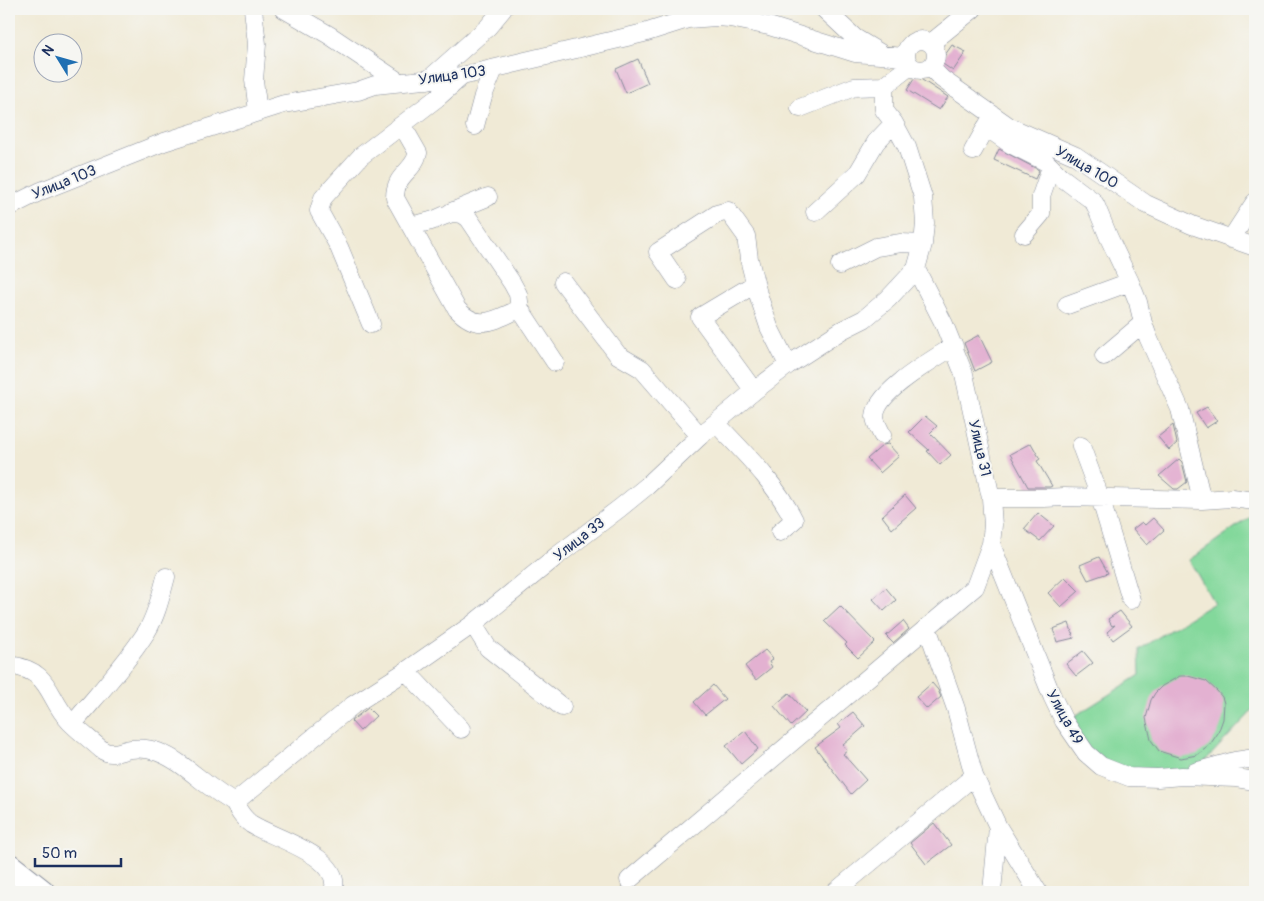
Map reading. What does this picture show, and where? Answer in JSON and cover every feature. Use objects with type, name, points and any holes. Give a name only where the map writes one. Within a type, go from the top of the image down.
[{"type":"highway","points":[[9,866],[42,892]]},
{"type":"street","points":[[253,9],[257,44],[254,80],[258,112]]},
{"type":"street","points":[[284,9],[329,35],[399,82]]},
{"type":"street","points":[[428,80],[488,27],[503,9]]},
{"type":"street","points":[[824,9],[855,38],[884,55]]},
{"type":"street","points":[[931,43],[973,9]]},
{"type":"street","name":"Улица 103","points":[[9,207],[42,191],[164,142],[284,104],[358,91],[375,84],[462,76],[644,33],[688,19],[716,17],[768,26],[855,53],[884,55],[908,62]]},
{"type":"street","points":[[800,108],[854,87],[884,86],[908,62],[908,46],[916,40],[922,39],[931,43],[936,53],[936,58],[930,67],[920,70],[908,62]]},
{"type":"street","name":"Улица 100","points":[[930,67],[989,121],[1010,127],[1076,156],[1154,208],[1192,225],[1255,247]]},
{"type":"street","points":[[475,126],[483,96],[494,69]]},
{"type":"street","points":[[372,324],[339,247],[319,211],[323,198],[361,156],[437,98],[462,76]]},
{"type":"street","points":[[884,86],[884,110],[894,123],[907,147],[924,197],[925,223],[923,244],[916,269]]},
{"type":"street","points":[[973,151],[989,121],[1012,145],[1040,158],[1061,177],[1093,201],[1130,282],[1138,302],[1143,323],[1180,409],[1202,500]]},
{"type":"street","points":[[815,212],[857,174],[876,142],[894,123]]},
{"type":"street","points":[[402,125],[418,152],[416,161],[397,182],[395,198],[457,309],[465,318],[475,323],[485,322],[520,309]]},
{"type":"street","points":[[1024,234],[1041,214],[1041,196],[1051,166]]},
{"type":"street","points":[[411,226],[430,221],[488,197]]},
{"type":"street","points":[[1231,239],[1255,202]]},
{"type":"street","points":[[677,280],[658,252],[717,214],[728,211],[746,236],[755,284],[769,327],[788,365]]},
{"type":"street","points":[[451,212],[465,215],[470,219],[512,283],[518,294],[520,309],[555,362]]},
{"type":"street","points":[[840,265],[876,247],[902,243],[923,244]]},
{"type":"street","name":"Улица 31","points":[[629,880],[975,587],[991,544],[994,525],[992,498],[964,374],[954,346],[916,269]]},
{"type":"street","name":"Улица 33","points":[[234,803],[353,705],[473,624],[647,486],[700,436],[754,391],[788,365],[842,330],[864,319],[916,269]]},
{"type":"street","points":[[564,282],[618,355],[642,368],[700,436]]},
{"type":"street","points":[[1067,305],[1130,282]]},
{"type":"street","points":[[754,391],[700,317],[755,284]]},
{"type":"street","points":[[1104,356],[1143,323]]},
{"type":"street","points":[[882,435],[875,417],[880,403],[902,380],[954,346]]},
{"type":"street","points":[[716,423],[765,475],[786,504],[794,520],[780,532]]},
{"type":"street","points":[[1081,446],[1100,497],[1131,600]]},
{"type":"street","points":[[992,498],[1100,497],[1202,500],[1232,498],[1255,502]]},
{"type":"street","name":"Улица 49","points":[[991,544],[1052,696],[1064,721],[1086,754],[1101,766],[1129,777],[1158,778],[1182,776],[1236,778],[1255,781]]},
{"type":"street","points":[[72,724],[147,631],[158,606],[166,576]]},
{"type":"street","points":[[473,624],[488,648],[562,707]]},
{"type":"street","points":[[928,627],[956,709],[974,776],[998,827],[1038,892]]},
{"type":"street","points":[[9,665],[21,667],[39,677],[50,690],[72,724],[104,751],[109,753],[131,749],[145,749],[167,756],[234,803],[240,814],[252,825],[303,849],[323,862],[334,880],[333,892]]},
{"type":"street","points":[[406,671],[460,729]]},
{"type":"street","points":[[1182,776],[1234,761],[1255,758]]},
{"type":"street","points":[[835,892],[974,776]]},
{"type":"street","points":[[992,892],[998,827]]},
{"type":"green space","points":[[1254,514],[1255,708],[1205,761],[1201,785],[1141,778],[1086,753],[1067,721],[1140,675],[1139,649],[1214,603],[1189,560]]},
{"type":"building","points":[[952,45],[966,52],[953,71],[940,62]]},
{"type":"building","points":[[638,59],[648,83],[626,93],[616,69]]},
{"type":"building","points":[[916,76],[948,97],[939,110],[907,90]]},
{"type":"building","points":[[999,149],[1039,170],[1035,179],[994,160]]},
{"type":"building","points":[[979,335],[992,362],[975,371],[964,343]]},
{"type":"building","points":[[1207,407],[1217,421],[1206,428],[1196,413]]},
{"type":"building","points":[[925,416],[937,426],[930,433],[951,455],[940,465],[927,451],[929,450],[909,432]]},
{"type":"building","points":[[1173,425],[1177,443],[1169,450],[1158,437]]},
{"type":"building","points":[[1031,443],[1040,459],[1037,461],[1052,486],[1050,487],[1028,487],[1010,454]]},
{"type":"building","points":[[888,444],[899,456],[880,473],[867,459],[883,445]]},
{"type":"building","points":[[1179,459],[1182,462],[1187,482],[1178,489],[1174,489],[1159,476]]},
{"type":"building","points":[[905,495],[916,508],[892,529],[882,516]]},
{"type":"building","points":[[1038,513],[1054,526],[1040,541],[1024,529]]},
{"type":"building","points":[[1153,518],[1164,530],[1147,545],[1133,529],[1142,522],[1145,525]]},
{"type":"building","points":[[1099,557],[1108,573],[1088,580],[1080,565]]},
{"type":"building","points":[[1065,577],[1079,591],[1061,607],[1048,593]]},
{"type":"building","points":[[886,588],[896,600],[884,611],[873,599]]},
{"type":"building","points":[[840,606],[875,642],[858,658],[845,645],[847,643],[824,621]]},
{"type":"building","points":[[1120,611],[1132,626],[1113,640],[1107,632],[1115,625],[1112,626],[1108,619]]},
{"type":"building","points":[[903,621],[909,629],[893,643],[886,636]]},
{"type":"building","points":[[1069,623],[1074,638],[1057,642],[1053,629]]},
{"type":"building","points":[[765,650],[773,659],[769,662],[772,667],[756,680],[745,666]]},
{"type":"building","points":[[1083,651],[1093,663],[1076,676],[1066,664]]},
{"type":"building","points":[[1180,676],[1188,676],[1206,681],[1222,697],[1224,703],[1223,719],[1218,733],[1209,746],[1197,755],[1181,758],[1159,751],[1151,740],[1146,718],[1155,693],[1162,686]]},
{"type":"building","points":[[932,683],[941,697],[927,709],[916,697]]},
{"type":"building","points":[[713,685],[725,699],[705,715],[694,702]]},
{"type":"building","points":[[789,693],[806,712],[791,726],[774,706]]},
{"type":"building","points":[[368,708],[376,716],[360,731],[351,721]]},
{"type":"building","points":[[853,712],[865,726],[843,745],[847,751],[843,754],[866,780],[851,794],[815,747],[841,728],[838,724]]},
{"type":"building","points":[[745,731],[758,749],[741,764],[726,746]]},
{"type":"building","points":[[934,823],[951,845],[926,864],[910,843]]}]
